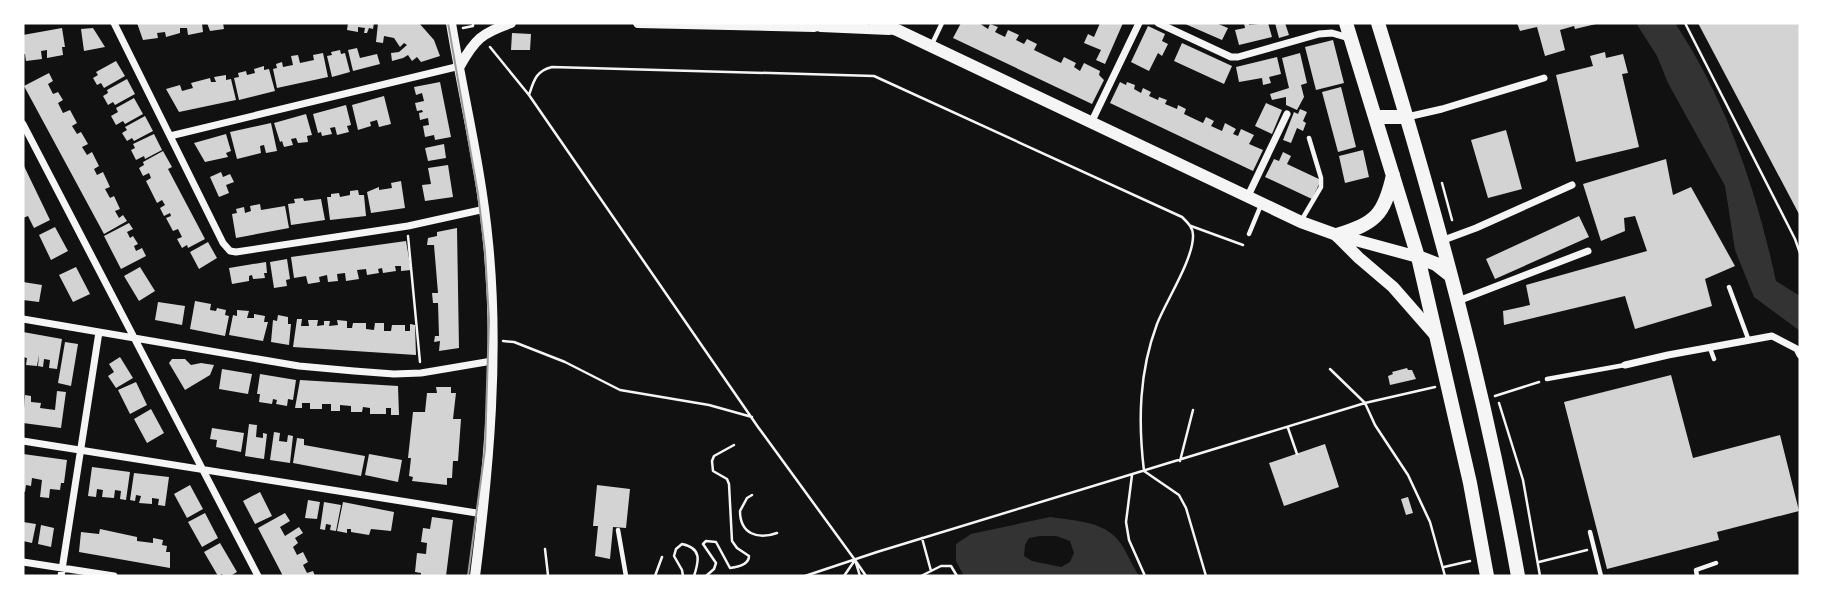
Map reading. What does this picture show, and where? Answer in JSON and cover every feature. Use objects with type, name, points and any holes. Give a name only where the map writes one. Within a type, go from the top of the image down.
[{"type":"highway","points":[[1346,23],[1418,257],[1470,484],[1487,576]]},
{"type":"highway","points":[[1378,23],[1441,241],[1482,400],[1518,576]]},
{"type":"highway","points":[[1375,117],[1406,117]]},
{"type":"highway","points":[[1337,235],[1364,227],[1374,218],[1389,194],[1393,174]]},
{"type":"highway","points":[[1418,257],[1436,264],[1450,275]]},
{"type":"main road","points":[[876,23],[893,26],[930,47],[1301,222],[1337,235],[1418,257]]},
{"type":"main road","points":[[1337,235],[1393,287],[1435,335]]},
{"type":"street","points":[[114,23],[223,243],[230,251],[408,226],[485,209]]},
{"type":"street","points":[[452,23],[485,209],[491,288],[492,361],[483,514],[475,576]]},
{"type":"street","points":[[170,136],[460,66],[486,31],[511,23]]},
{"type":"street","points":[[638,23],[893,26]]},
{"type":"street","points":[[814,27],[829,23]]},
{"type":"street","points":[[1091,123],[1139,23]]},
{"type":"street","points":[[1158,23],[1231,57],[1319,34],[1332,33],[1351,38]]},
{"type":"street","points":[[1406,117],[1544,78]]},
{"type":"street","points":[[1247,198],[1287,114]]},
{"type":"street","points":[[23,124],[258,576]]},
{"type":"street","points":[[1441,241],[1572,185]]},
{"type":"street","points":[[1457,302],[1588,251]]},
{"type":"street","points":[[23,318],[299,366],[394,374],[421,373],[492,361]]},
{"type":"street","points":[[62,572],[99,332]]},
{"type":"street","points":[[1625,365],[1772,336],[1797,349],[1800,355]]},
{"type":"street","points":[[23,441],[483,514]]},
{"type":"street","points":[[23,562],[62,572],[114,576]]},
{"type":"lane","points":[[930,47],[942,23]]},
{"type":"lane","points":[[1301,222],[1321,187],[1321,178],[1309,138]]},
{"type":"lane","points":[[1249,234],[1261,204]]},
{"type":"lane","points":[[1729,287],[1749,341]]},
{"type":"lane","points":[[1710,348],[1714,359]]},
{"type":"lane","points":[[1547,379],[1625,365]]},
{"type":"lane","points":[[618,530],[626,576]]},
{"type":"lane","points":[[1590,532],[1601,576]]},
{"type":"lane","points":[[1697,576],[1696,570],[1716,563]]},
{"type":"path","points":[[1685,23],[1800,253]]},
{"type":"path","points":[[480,37],[529,95],[752,417],[866,576]]},
{"type":"path","points":[[529,95],[534,78],[542,70],[552,67],[874,76],[1182,218],[1191,226],[1243,245]]},
{"type":"path","points":[[408,226],[421,373]]},
{"type":"path","points":[[1143,471],[1139,426],[1143,374],[1156,326],[1188,258],[1194,235],[1191,226]]},
{"type":"path","points":[[493,340],[513,342],[565,362],[620,390],[709,405],[752,417]]},
{"type":"path","points":[[1330,369],[1365,404],[1408,475],[1435,536],[1445,576]]},
{"type":"path","points":[[1482,400],[1547,379]]},
{"type":"path","points":[[805,576],[1365,404],[1447,385]]},
{"type":"path","points":[[1180,461],[1193,410]]},
{"type":"path","points":[[1287,428],[1297,454]]},
{"type":"path","points":[[706,576],[716,563],[703,544],[706,541],[716,542],[730,568],[749,559],[732,541],[727,479],[713,471],[712,467],[714,456],[734,445]]},
{"type":"path","points":[[1143,471],[1179,495],[1186,508],[1206,576]]},
{"type":"path","points":[[1132,475],[1126,522],[1129,540],[1145,576]]},
{"type":"path","points":[[752,495],[747,498],[740,511],[743,525],[754,536],[777,533]]},
{"type":"path","points":[[922,538],[931,571]]},
{"type":"path","points":[[682,576],[682,570],[674,556],[676,549],[682,544],[691,546],[697,552],[699,559],[694,576]]},
{"type":"path","points":[[1539,562],[1594,548]]},
{"type":"path","points":[[545,549],[548,576]]},
{"type":"path","points":[[655,576],[662,556]]},
{"type":"path","points":[[1444,567],[1483,558]]},
{"type":"path","points":[[844,576],[855,560]]},
{"type":"path","points":[[855,560],[860,576]]},
{"type":"path","points":[[920,576],[941,566],[951,566],[957,576]]},
{"type":"shaded area","points":[[1636,23],[1675,23],[1710,83],[1738,147],[1749,180],[1776,281],[1800,296],[1800,331],[1754,297],[1735,250],[1725,186],[1668,83],[1657,56]]},
{"type":"shaded area","points":[[1050,517],[1081,521],[1101,527],[1117,538],[1139,576],[964,576],[956,561],[956,544],[971,534]],"holes":[[[1056,536],[1070,541],[1074,553],[1070,562],[1061,567],[1032,561],[1024,556],[1029,538]]]},
{"type":"building","points":[[137,23],[202,23],[203,32],[188,35],[187,28],[180,28],[180,33],[166,37],[165,32],[157,33],[158,38],[143,40]]},
{"type":"building","points":[[207,23],[223,23],[224,29],[210,31]]},
{"type":"building","points":[[348,23],[374,23],[373,29],[369,28],[367,33],[364,33],[365,28],[358,27],[358,32],[347,30]]},
{"type":"building","points":[[378,23],[419,23],[434,40],[440,56],[421,62],[417,57],[412,61],[408,55],[392,61],[391,53],[399,52],[407,45],[404,43],[400,47],[394,38],[384,36],[383,43],[376,42]]},
{"type":"building","points":[[961,23],[979,23],[988,29],[990,24],[998,27],[995,32],[1005,37],[1008,30],[1019,35],[1016,40],[1024,44],[1027,39],[1037,44],[1034,50],[1061,63],[1064,57],[1076,63],[1074,67],[1080,71],[1084,63],[1100,71],[1099,75],[1104,80],[1092,104],[953,38]]},
{"type":"building","points":[[1100,23],[1123,23],[1105,64],[1096,60],[1101,50],[1084,43],[1088,34],[1094,37]]},
{"type":"building","points":[[1183,23],[1216,23],[1228,28],[1222,40]]},
{"type":"building","points":[[1244,23],[1268,23],[1272,37],[1239,45],[1235,30],[1245,28]]},
{"type":"building","points":[[1275,23],[1285,23],[1289,35],[1279,38]]},
{"type":"building","points":[[1517,23],[1596,24],[1560,30],[1565,50],[1545,56],[1537,27],[1520,31]]},
{"type":"building","points":[[1698,23],[1800,23],[1800,216]]},
{"type":"building","points":[[1148,26],[1165,34],[1162,41],[1168,44],[1162,56],[1158,53],[1149,71],[1131,62]]},
{"type":"building","points":[[62,28],[65,47],[62,47],[63,55],[47,58],[47,50],[41,51],[42,59],[26,61],[23,54],[23,35]]},
{"type":"building","points":[[93,28],[105,47],[84,51],[81,29]]},
{"type":"building","points":[[512,33],[531,34],[530,50],[511,50]]},
{"type":"building","points":[[1333,40],[1344,83],[1316,90],[1305,47]]},
{"type":"building","points":[[1182,43],[1232,66],[1224,84],[1174,61]]},
{"type":"building","points":[[357,48],[360,58],[377,54],[380,64],[353,71],[348,50]]},
{"type":"building","points":[[340,50],[341,54],[345,53],[350,72],[332,77],[327,56]]},
{"type":"building","points":[[1605,52],[1606,58],[1623,54],[1628,73],[1622,74],[1639,147],[1576,162],[1556,75],[1593,66],[1590,56]]},
{"type":"building","points":[[323,53],[328,77],[277,88],[273,69],[277,68],[276,64],[282,62],[283,67],[293,65],[291,56],[298,55],[300,63],[314,60],[313,55]]},
{"type":"building","points":[[1300,53],[1307,83],[1301,85],[1304,97],[1297,110],[1286,105],[1286,97],[1272,100],[1270,94],[1289,88],[1282,58]]},
{"type":"building","points":[[1277,57],[1281,74],[1269,77],[1271,83],[1263,85],[1262,78],[1239,82],[1236,67]]},
{"type":"building","points":[[116,61],[125,76],[104,88],[101,83],[97,85],[93,78],[98,75],[96,72]]},
{"type":"building","points":[[264,66],[264,70],[269,69],[275,91],[239,100],[234,78],[239,77],[238,73],[246,71],[247,75],[255,73],[254,69]]},
{"type":"building","points":[[49,73],[53,81],[48,84],[53,94],[58,92],[63,100],[58,103],[63,113],[70,110],[77,123],[72,126],[77,134],[81,132],[88,144],[82,147],[87,155],[92,152],[99,166],[94,169],[97,175],[103,172],[110,187],[105,189],[110,198],[114,196],[120,209],[115,211],[119,218],[123,215],[127,221],[104,234],[24,86]]},
{"type":"building","points":[[226,75],[226,80],[231,79],[236,100],[179,112],[166,89],[180,85],[182,91],[193,88],[191,83],[210,78],[211,82],[216,82],[214,77]]},
{"type":"building","points":[[127,79],[135,94],[115,105],[113,102],[108,105],[103,96],[108,93],[107,90]]},
{"type":"building","points":[[440,82],[451,137],[435,140],[434,135],[425,137],[423,126],[429,125],[428,118],[420,120],[419,113],[423,112],[417,111],[415,103],[424,101],[422,93],[416,95],[414,87]]},
{"type":"building","points":[[1120,82],[1135,85],[1134,89],[1141,93],[1143,88],[1151,92],[1149,96],[1167,100],[1165,104],[1177,109],[1178,105],[1186,109],[1184,114],[1203,123],[1206,117],[1214,121],[1211,126],[1222,131],[1225,123],[1236,129],[1233,134],[1238,136],[1241,129],[1254,135],[1249,144],[1263,150],[1253,171],[1110,103]]},
{"type":"building","points":[[1341,87],[1356,147],[1338,152],[1322,92]]},
{"type":"building","points":[[384,96],[391,124],[379,127],[377,120],[370,122],[371,126],[358,130],[352,105]]},
{"type":"building","points":[[134,98],[143,114],[125,124],[123,121],[116,125],[111,116],[118,112],[116,108]]},
{"type":"building","points":[[1266,103],[1282,110],[1272,134],[1255,126]]},
{"type":"building","points":[[346,105],[351,125],[347,126],[349,132],[337,135],[335,127],[330,128],[332,134],[322,136],[321,132],[318,133],[313,114]]},
{"type":"building","points":[[1300,109],[1307,112],[1303,131],[1297,128],[1291,143],[1283,140],[1294,112],[1298,114]]},
{"type":"building","points":[[306,114],[312,135],[307,136],[308,142],[298,143],[296,138],[291,139],[293,145],[284,147],[274,123]]},
{"type":"building","points":[[145,116],[153,131],[134,141],[132,138],[127,141],[122,133],[127,130],[125,127]]},
{"type":"building","points":[[271,123],[277,151],[266,153],[264,145],[260,146],[261,153],[237,159],[230,132]]},
{"type":"building","points":[[1506,130],[1522,189],[1488,198],[1471,140]]},
{"type":"building","points":[[154,134],[162,150],[145,159],[144,156],[136,160],[131,150],[135,148],[133,144]]},
{"type":"building","points":[[226,134],[231,151],[226,153],[228,157],[205,162],[194,143]]},
{"type":"building","points":[[444,144],[446,158],[428,161],[425,148]]},
{"type":"building","points":[[1363,150],[1369,177],[1345,183],[1339,156]]},
{"type":"building","points":[[163,151],[172,167],[168,169],[205,239],[188,248],[187,245],[182,248],[177,239],[182,237],[178,229],[173,231],[166,218],[171,216],[170,213],[164,216],[160,208],[165,205],[162,200],[157,203],[146,181],[151,178],[149,173],[143,176],[139,168],[144,165],[143,162]]},
{"type":"building","points":[[1283,152],[1291,156],[1287,164],[1321,180],[1312,199],[1265,177],[1274,159],[1279,161]]},
{"type":"building","points":[[1666,159],[1673,195],[1691,187],[1735,266],[1705,279],[1712,306],[1635,329],[1625,296],[1504,325],[1503,311],[1530,305],[1526,285],[1647,251],[1635,216],[1624,218],[1625,231],[1601,241],[1583,184]]},
{"type":"building","points":[[23,164],[50,220],[34,228],[28,216],[23,218]]},
{"type":"building","points":[[448,165],[453,197],[425,201],[422,185],[431,184],[428,168]]},
{"type":"building","points":[[221,172],[223,177],[230,174],[234,182],[226,185],[229,193],[219,197],[210,177]]},
{"type":"building","points":[[401,181],[405,208],[371,213],[367,192],[379,187],[379,190],[392,188],[391,183]]},
{"type":"building","points":[[358,190],[359,195],[364,195],[366,216],[330,220],[327,197],[339,193],[340,197],[350,195],[350,191]]},
{"type":"building","points":[[303,198],[304,201],[321,199],[325,220],[291,225],[288,204],[295,203],[294,199]]},
{"type":"building","points":[[260,204],[261,210],[285,206],[289,228],[236,238],[232,214],[237,213],[236,209],[244,207],[245,213],[251,211],[250,206]]},
{"type":"building","points":[[1579,216],[1589,237],[1495,279],[1486,259]]},
{"type":"building","points":[[129,223],[133,229],[127,232],[138,244],[134,246],[136,251],[142,248],[146,256],[121,269],[104,236]]},
{"type":"building","points":[[55,227],[68,251],[51,260],[39,235]]},
{"type":"building","points":[[457,228],[459,348],[439,351],[440,341],[434,342],[435,336],[439,336],[438,303],[433,303],[432,293],[438,293],[434,245],[427,245],[428,238],[437,236],[437,232]]},
{"type":"building","points":[[406,241],[411,270],[401,271],[401,266],[395,266],[396,271],[383,273],[382,268],[378,269],[379,273],[367,275],[366,269],[357,270],[359,279],[346,281],[345,273],[337,274],[338,281],[328,282],[327,275],[319,277],[320,282],[308,284],[306,276],[294,278],[291,257]]},
{"type":"building","points":[[208,242],[217,258],[199,269],[190,252]]},
{"type":"building","points":[[287,259],[290,279],[286,280],[287,286],[274,288],[270,262]]},
{"type":"building","points":[[266,262],[265,278],[253,279],[252,275],[249,276],[249,281],[232,284],[229,268]]},
{"type":"building","points":[[76,267],[90,294],[73,302],[59,275]]},
{"type":"building","points":[[140,267],[155,291],[139,301],[124,276]]},
{"type":"building","points":[[23,282],[42,285],[39,302],[23,300]]},
{"type":"building","points":[[195,301],[211,304],[210,310],[226,310],[225,315],[229,316],[225,336],[190,329]]},
{"type":"building","points":[[158,302],[185,306],[182,325],[155,320]]},
{"type":"building","points":[[237,310],[249,311],[247,318],[254,318],[254,314],[265,316],[264,322],[268,322],[263,341],[229,335],[233,315],[237,316]]},
{"type":"building","points":[[278,315],[288,317],[288,324],[291,324],[289,345],[271,342],[273,320],[277,321]]},
{"type":"building","points":[[297,319],[302,319],[301,326],[309,326],[308,320],[318,320],[317,326],[324,325],[324,321],[330,321],[329,326],[338,325],[337,320],[347,321],[347,328],[352,328],[353,323],[366,323],[366,329],[374,330],[375,323],[384,323],[384,331],[391,331],[392,325],[405,325],[405,331],[410,331],[410,324],[415,325],[416,355],[293,347]]},
{"type":"building","points":[[23,332],[62,339],[57,369],[49,368],[50,360],[44,359],[43,367],[38,366],[39,355],[37,366],[26,365],[27,358],[23,357]]},
{"type":"building","points":[[65,342],[78,344],[71,386],[58,383]]},
{"type":"building","points":[[120,357],[133,378],[116,388],[108,376],[114,372],[109,364]]},
{"type":"building","points":[[172,359],[185,359],[191,365],[214,365],[210,375],[185,390],[169,363]]},
{"type":"building","points":[[1407,368],[1412,370],[1416,379],[1390,385],[1388,376],[1393,374],[1392,372]]},
{"type":"building","points":[[222,369],[252,374],[248,394],[219,389]]},
{"type":"building","points":[[260,374],[296,380],[293,400],[288,399],[287,406],[276,404],[277,400],[273,399],[272,404],[259,402],[260,394],[257,394]]},
{"type":"building","points":[[1671,375],[1693,458],[1780,435],[1799,511],[1717,532],[1719,540],[1607,569],[1564,402]]},
{"type":"building","points":[[300,380],[398,386],[399,415],[391,415],[391,408],[386,408],[386,414],[370,414],[370,408],[363,407],[362,412],[351,412],[351,406],[340,405],[340,411],[331,411],[331,404],[322,404],[322,409],[310,409],[310,403],[302,403],[302,408],[295,408]]},
{"type":"building","points":[[136,382],[147,405],[130,414],[118,390]]},
{"type":"building","points":[[436,387],[451,387],[451,393],[456,393],[453,419],[461,419],[458,461],[453,461],[452,478],[447,478],[447,485],[412,481],[413,477],[409,476],[411,458],[408,458],[413,412],[425,412],[427,393],[437,393]]},
{"type":"building","points":[[57,391],[66,392],[61,428],[23,423],[25,395],[31,396],[31,402],[41,403],[40,408],[55,410]]},
{"type":"building","points":[[151,409],[164,433],[147,443],[134,419]]},
{"type":"building","points":[[249,424],[257,425],[256,437],[263,438],[263,433],[267,434],[264,459],[245,456]]},
{"type":"building","points":[[212,428],[244,433],[241,452],[216,447],[217,440],[210,439]]},
{"type":"building","points":[[274,432],[280,433],[279,441],[287,442],[288,435],[293,436],[290,463],[270,460]]},
{"type":"building","points":[[297,438],[304,439],[304,445],[365,456],[361,476],[293,463]]},
{"type":"building","points":[[1325,444],[1339,487],[1284,506],[1269,463]]},
{"type":"building","points":[[23,454],[67,460],[64,483],[61,483],[60,490],[50,489],[49,498],[40,497],[42,480],[32,478],[31,486],[26,485],[25,492],[23,491]]},
{"type":"building","points":[[369,454],[402,460],[398,482],[365,475]]},
{"type":"building","points":[[92,467],[130,472],[126,500],[120,499],[121,491],[115,490],[114,498],[102,497],[103,490],[97,489],[96,497],[88,496]]},
{"type":"building","points":[[134,473],[169,477],[165,506],[158,505],[159,499],[152,498],[152,504],[139,503],[141,496],[136,495],[135,501],[130,500]]},
{"type":"building","points":[[190,485],[203,509],[187,518],[174,494]]},
{"type":"building","points":[[597,485],[630,489],[626,528],[613,527],[610,559],[595,556],[598,526],[593,526]]},
{"type":"building","points":[[260,492],[272,516],[255,524],[243,501]]},
{"type":"building","points":[[1408,497],[1413,513],[1406,515],[1401,499]]},
{"type":"building","points":[[308,500],[320,502],[317,519],[305,518]]},
{"type":"building","points":[[324,502],[341,505],[336,531],[330,530],[331,525],[326,524],[325,530],[320,529]]},
{"type":"building","points":[[343,502],[394,512],[391,531],[371,529],[369,535],[351,532],[351,529],[347,529],[347,533],[337,531]]},
{"type":"building","points":[[205,513],[218,538],[202,547],[188,522]]},
{"type":"building","points":[[285,513],[290,521],[280,527],[285,536],[299,527],[303,533],[295,538],[298,543],[293,547],[297,555],[303,552],[308,562],[303,565],[307,573],[313,571],[315,576],[283,576],[258,528]]},
{"type":"building","points":[[432,517],[453,520],[446,576],[421,576],[421,573],[415,572],[417,553],[426,554],[427,543],[421,542],[423,528],[430,529]]},
{"type":"building","points":[[23,522],[36,524],[32,543],[23,541]]},
{"type":"building","points":[[41,525],[54,528],[51,547],[38,544]]},
{"type":"building","points":[[100,529],[137,537],[137,541],[153,543],[153,538],[163,540],[162,545],[167,546],[166,552],[170,552],[170,568],[79,552],[81,532],[99,534]]},
{"type":"building","points":[[220,543],[237,572],[230,576],[218,576],[204,552]]},
{"type":"tram line","points":[[448,23],[478,194],[489,320],[485,449],[468,576]]}]
